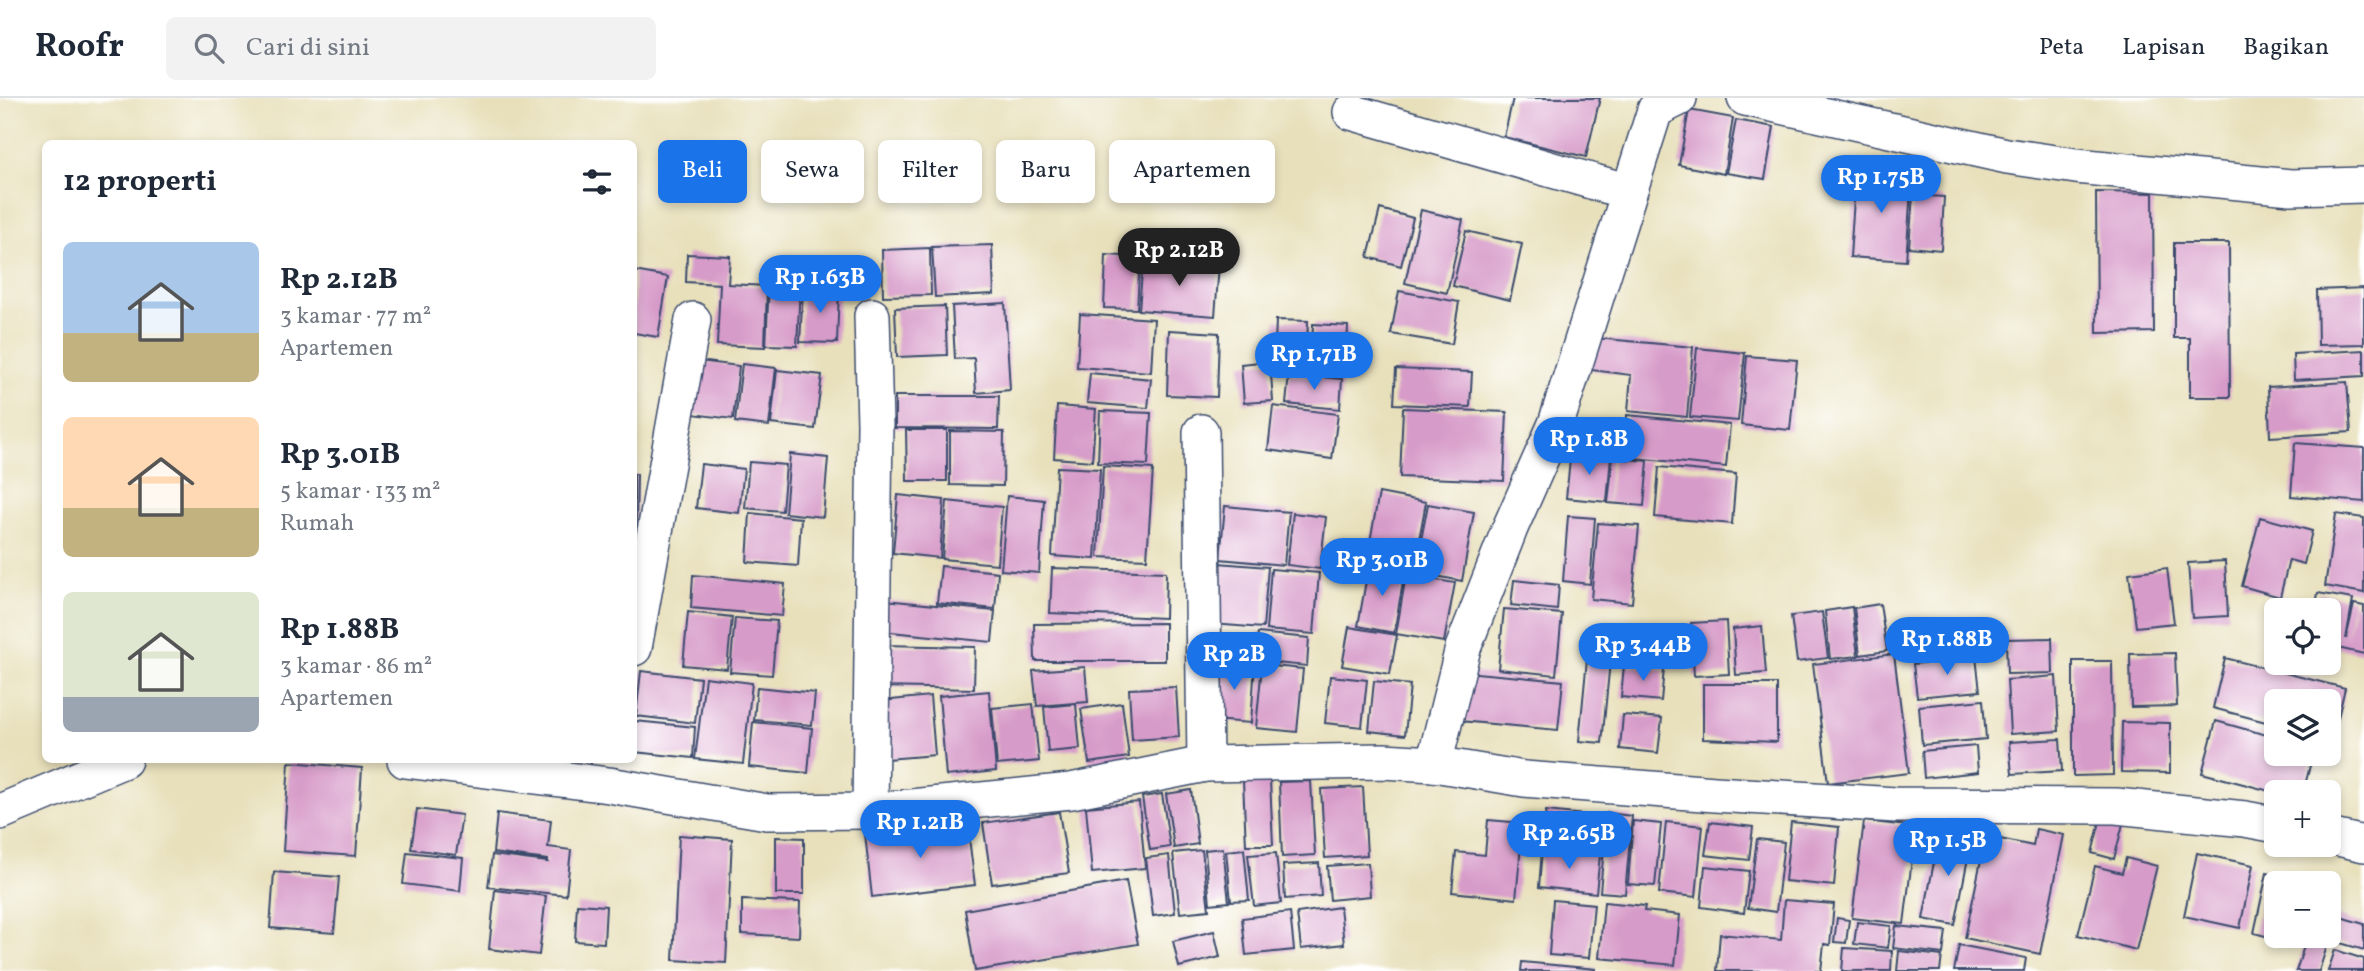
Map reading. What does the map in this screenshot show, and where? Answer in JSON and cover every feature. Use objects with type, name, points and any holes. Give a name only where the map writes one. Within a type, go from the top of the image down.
[{"type":"street","points":[[1434,764],[1463,648],[1510,528],[1556,424],[1655,110],[1679,98]]},
{"type":"street","points":[[1745,98],[2007,156],[2291,187],[2364,185]]},
{"type":"street","points":[[1351,112],[1629,192]]},
{"type":"street","points":[[870,811],[875,424],[872,316]]},
{"type":"street","points":[[637,631],[693,320]]},
{"type":"street","points":[[1201,432],[1205,764]]},
{"type":"street","points":[[456,763],[611,772],[767,812],[870,811],[1071,791],[1205,764],[1383,761],[1434,764],[1524,779],[1715,794],[1896,804],[2116,806],[2264,823]]},
{"type":"street","points":[[0,812],[117,763]]},
{"type":"building","points":[[1513,98],[1600,98],[1586,157],[1504,137]]},
{"type":"building","points":[[1689,110],[1733,118],[1724,174],[1679,165]]},
{"type":"building","points":[[1736,120],[1774,127],[1765,179],[1726,173]]},
{"type":"building","points":[[1856,170],[1912,174],[1906,261],[1850,257]]},
{"type":"building","points":[[2096,192],[2153,193],[2154,332],[2097,333]]},
{"type":"building","points":[[1913,195],[1944,197],[1941,250],[1909,247]]},
{"type":"building","points":[[1380,209],[1413,218],[1401,266],[1368,257]]},
{"type":"building","points":[[1421,210],[1463,220],[1447,293],[1405,283]]},
{"type":"building","points":[[1466,231],[1522,244],[1510,300],[1453,286]]},
{"type":"building","points":[[2174,243],[2229,243],[2230,397],[2190,397],[2190,338],[2174,338]]},
{"type":"building","points":[[992,245],[994,294],[935,297],[932,247]]},
{"type":"building","points":[[930,248],[931,295],[883,296],[882,250]]},
{"type":"building","points":[[687,254],[730,256],[728,284],[767,286],[765,347],[717,345],[720,284],[686,282]]},
{"type":"building","points":[[1106,255],[1140,257],[1137,309],[1104,308]]},
{"type":"building","points":[[1143,260],[1219,265],[1215,316],[1139,310]]},
{"type":"building","points":[[637,272],[668,277],[658,337],[637,334]]},
{"type":"building","points":[[769,285],[800,286],[797,346],[766,345]]},
{"type":"building","points":[[803,287],[839,288],[837,343],[800,342]]},
{"type":"building","points":[[2364,288],[2364,344],[2318,345],[2317,290]]},
{"type":"building","points":[[1399,291],[1459,302],[1452,344],[1391,334]]},
{"type":"building","points":[[1005,303],[1010,390],[976,393],[974,358],[955,359],[952,306]]},
{"type":"building","points":[[945,306],[947,355],[897,357],[895,308]]},
{"type":"building","points":[[1080,314],[1154,319],[1151,372],[1077,367]]},
{"type":"building","points":[[1276,320],[1308,321],[1306,370],[1274,369]]},
{"type":"building","points":[[1313,324],[1348,326],[1346,375],[1311,373]]},
{"type":"building","points":[[1169,330],[1219,333],[1217,397],[1167,395]]},
{"type":"building","points":[[1595,338],[1693,347],[1687,417],[1628,411],[1631,375],[1591,370]]},
{"type":"building","points":[[1697,348],[1745,353],[1738,421],[1690,417]]},
{"type":"building","points":[[2364,350],[2364,376],[2294,380],[2293,354]]},
{"type":"building","points":[[1747,356],[1797,360],[1790,430],[1741,425]]},
{"type":"building","points":[[699,361],[739,366],[733,419],[692,414]]},
{"type":"building","points":[[1270,361],[1273,401],[1244,403],[1241,364]]},
{"type":"building","points":[[742,364],[776,368],[769,426],[735,422]]},
{"type":"building","points":[[1396,369],[1472,372],[1470,407],[1394,404]]},
{"type":"building","points":[[777,370],[822,375],[815,429],[771,424]]},
{"type":"building","points":[[1090,373],[1151,379],[1148,408],[1087,403]]},
{"type":"building","points":[[1289,374],[1342,379],[1340,409],[1286,404]]},
{"type":"building","points":[[2347,382],[2351,432],[2270,437],[2268,387]]},
{"type":"building","points":[[895,396],[999,396],[998,429],[895,428]]},
{"type":"building","points":[[1057,406],[1096,409],[1092,461],[1054,458]]},
{"type":"building","points":[[1273,406],[1338,414],[1332,459],[1268,450]]},
{"type":"building","points":[[1403,408],[1507,412],[1504,481],[1400,477]]},
{"type":"building","points":[[1100,411],[1151,413],[1148,465],[1098,463]]},
{"type":"building","points":[[1627,415],[1730,425],[1726,467],[1624,457]]},
{"type":"building","points":[[906,430],[947,430],[947,481],[907,481]]},
{"type":"building","points":[[950,431],[1004,432],[1003,486],[950,485]]},
{"type":"building","points":[[2295,443],[2364,448],[2364,502],[2291,496]]},
{"type":"building","points":[[1571,451],[1611,456],[1607,502],[1566,498]]},
{"type":"building","points":[[790,454],[828,458],[823,517],[785,513]]},
{"type":"building","points":[[1613,458],[1648,461],[1644,506],[1608,503]]},
{"type":"building","points":[[749,462],[786,465],[782,511],[745,508]]},
{"type":"building","points":[[701,464],[744,469],[739,513],[696,508]]},
{"type":"building","points":[[1103,466],[1153,469],[1147,559],[1098,557]]},
{"type":"building","points":[[1057,467],[1100,469],[1095,559],[1052,556]]},
{"type":"building","points":[[1659,467],[1736,474],[1732,524],[1655,517]]},
{"type":"building","points":[[1379,493],[1426,502],[1414,567],[1367,558]]},
{"type":"building","points":[[898,495],[944,500],[940,558],[893,553]]},
{"type":"building","points":[[1007,496],[1044,500],[1039,573],[1001,570]]},
{"type":"building","points":[[947,501],[1002,507],[997,564],[942,559]]},
{"type":"building","points":[[1428,504],[1474,512],[1462,581],[1415,572]]},
{"type":"building","points":[[1225,506],[1289,512],[1284,565],[1220,559]]},
{"type":"building","points":[[750,513],[801,518],[798,566],[747,562]]},
{"type":"building","points":[[1293,513],[1326,517],[1320,569],[1287,565]]},
{"type":"building","points":[[2336,514],[2364,518],[2364,593],[2325,586]]},
{"type":"building","points":[[1568,516],[1595,518],[1590,584],[1563,581]]},
{"type":"building","points":[[2260,517],[2312,531],[2304,564],[2289,560],[2280,597],[2242,586]]},
{"type":"building","points":[[1598,523],[1639,526],[1632,603],[1591,599]]},
{"type":"building","points":[[2225,561],[2228,616],[2192,618],[2188,563]]},
{"type":"building","points":[[1218,563],[1268,567],[1263,628],[1212,624]]},
{"type":"building","points":[[1369,564],[1405,571],[1394,633],[1358,626]]},
{"type":"building","points":[[941,566],[998,572],[995,609],[937,603]]},
{"type":"building","points":[[1052,568],[1166,572],[1165,618],[1050,613]]},
{"type":"building","points":[[2167,568],[2174,623],[2136,627],[2129,573]]},
{"type":"building","points":[[1271,569],[1319,573],[1314,634],[1266,630]]},
{"type":"building","points":[[693,575],[785,584],[782,616],[691,608]]},
{"type":"building","points":[[1406,575],[1455,583],[1444,642],[1396,634]]},
{"type":"building","points":[[1514,580],[1559,585],[1557,610],[1511,605]]},
{"type":"building","points":[[2318,593],[2353,599],[2346,639],[2354,604],[2364,606],[2364,654],[2341,649],[2341,598],[2317,598]]},
{"type":"building","points":[[885,600],[995,611],[992,642],[881,631]]},
{"type":"building","points":[[1880,604],[1887,651],[1860,655],[1854,608]]},
{"type":"building","points":[[1852,607],[1858,656],[1830,659],[1825,611]]},
{"type":"building","points":[[1504,609],[1562,614],[1556,675],[1498,669]]},
{"type":"building","points":[[688,612],[732,617],[727,669],[683,665]]},
{"type":"building","points":[[1822,612],[1828,658],[1797,662],[1791,616]]},
{"type":"building","points":[[735,618],[777,621],[772,675],[730,672]]},
{"type":"building","points":[[1726,621],[1729,674],[1694,676],[1691,623]]},
{"type":"building","points":[[1165,623],[1165,661],[1035,661],[1034,624]]},
{"type":"building","points":[[1762,626],[1766,673],[1736,675],[1733,629]]},
{"type":"building","points":[[1349,627],[1397,635],[1390,674],[1342,666]]},
{"type":"building","points":[[1258,633],[1309,638],[1307,666],[1255,661]]},
{"type":"building","points":[[2052,638],[2053,673],[2007,674],[2006,639]]},
{"type":"building","points":[[882,645],[975,647],[974,689],[881,687]]},
{"type":"building","points":[[2175,653],[2177,706],[2131,707],[2130,654]]},
{"type":"building","points":[[1894,654],[1909,773],[1828,783],[1813,664]]},
{"type":"building","points":[[1976,657],[1980,691],[1917,697],[1913,664]]},
{"type":"building","points":[[2225,658],[2264,668],[2264,675],[2293,675],[2345,688],[2341,705],[2341,689],[2264,689],[2264,722],[2213,708]]},
{"type":"building","points":[[1587,659],[1610,661],[1602,743],[1579,741]]},
{"type":"building","points":[[1216,660],[1255,663],[1251,723],[1212,720]]},
{"type":"building","points":[[2073,661],[2112,661],[2113,775],[2073,776]]},
{"type":"building","points":[[1262,665],[1303,669],[1297,732],[1256,728]]},
{"type":"building","points":[[1624,665],[1664,669],[1661,701],[1621,697]]},
{"type":"building","points":[[1085,667],[1088,702],[1037,706],[1033,671]]},
{"type":"building","points":[[641,671],[700,678],[695,723],[637,716]]},
{"type":"building","points":[[1465,672],[1563,681],[1558,730],[1460,721]]},
{"type":"building","points":[[1330,676],[1367,680],[1362,727],[1325,723]]},
{"type":"building","points":[[2056,676],[2059,731],[2010,734],[2007,680]]},
{"type":"building","points":[[705,677],[752,683],[743,764],[695,759]]},
{"type":"building","points":[[1374,681],[1410,685],[1405,735],[1369,731]]},
{"type":"building","points":[[1703,684],[1777,684],[1777,742],[1703,739]]},
{"type":"building","points":[[757,687],[815,693],[812,725],[754,720]]},
{"type":"building","points":[[1176,687],[1179,737],[1132,740],[1129,689]]},
{"type":"building","points":[[989,691],[996,771],[946,776],[939,696]]},
{"type":"building","points":[[930,696],[935,755],[887,759],[882,701]]},
{"type":"building","points":[[1983,700],[1986,739],[1922,745],[1919,706]]},
{"type":"building","points":[[1122,703],[1129,757],[1089,763],[1081,709]]},
{"type":"building","points":[[1033,704],[1039,761],[997,765],[992,708]]},
{"type":"building","points":[[1076,704],[1080,749],[1048,752],[1044,707]]},
{"type":"building","points":[[1623,715],[1662,718],[1658,753],[1620,749]]},
{"type":"building","points":[[637,721],[695,727],[693,758],[637,752]]},
{"type":"building","points":[[2216,721],[2264,734],[2264,766],[2310,766],[2306,780],[2264,780],[2264,790],[2202,773]]},
{"type":"building","points":[[753,722],[812,728],[808,773],[749,767]]},
{"type":"building","points":[[2122,722],[2170,723],[2170,773],[2121,772]]},
{"type":"building","points":[[2060,739],[2062,771],[2012,774],[2009,742]]},
{"type":"building","points":[[1976,746],[1978,772],[1924,778],[1922,751]]},
{"type":"building","points":[[289,763],[362,768],[356,856],[283,851]]},
{"type":"building","points":[[560,763],[591,763],[591,767]]},
{"type":"building","points":[[1270,780],[1273,845],[1246,845],[1243,781]]},
{"type":"building","points":[[1311,781],[1315,855],[1282,857],[1279,782]]},
{"type":"building","points":[[1363,787],[1367,855],[1325,858],[1321,789]]},
{"type":"building","points":[[1191,790],[1198,844],[1174,848],[1166,794]]},
{"type":"building","points":[[1162,794],[1170,847],[1150,850],[1142,797]]},
{"type":"building","points":[[1139,802],[1145,868],[1092,873],[1086,807]]},
{"type":"building","points":[[417,809],[462,815],[456,855],[411,849]]},
{"type":"building","points":[[1546,811],[1604,817],[1601,845],[1542,839]]},
{"type":"building","points":[[1059,812],[1069,873],[992,884],[983,823]]},
{"type":"building","points":[[497,813],[551,820],[548,847],[571,850],[566,895],[488,887],[492,855],[548,862],[493,853]]},
{"type":"building","points":[[1607,813],[1632,816],[1625,894],[1600,892]]},
{"type":"building","points":[[2101,818],[2123,824],[2114,859],[2092,853]]},
{"type":"building","points":[[1488,820],[1523,823],[1516,899],[1452,892],[1456,852],[1485,855]]},
{"type":"building","points":[[1633,821],[1661,824],[1655,886],[1628,884]]},
{"type":"building","points":[[1864,821],[1916,827],[1904,924],[1852,918]]},
{"type":"building","points":[[967,822],[975,885],[872,897],[865,834]]},
{"type":"building","points":[[1666,822],[1703,826],[1696,897],[1659,893]]},
{"type":"building","points":[[1710,822],[1753,827],[1749,860],[1705,855]]},
{"type":"building","points":[[1791,822],[1839,827],[1834,886],[1785,881]]},
{"type":"building","points":[[2036,829],[2064,835],[2040,954],[1965,938],[1986,836],[2033,846]]},
{"type":"building","points":[[1940,831],[1972,837],[1955,925],[1923,919]]},
{"type":"building","points":[[679,835],[732,839],[726,963],[673,960]]},
{"type":"building","points":[[776,837],[804,838],[804,894],[776,894]]},
{"type":"building","points":[[1757,839],[1784,842],[1776,912],[1748,908]]},
{"type":"building","points":[[1223,848],[1229,902],[1210,904],[1205,850]]},
{"type":"building","points":[[1244,849],[1249,900],[1231,901],[1226,851]]},
{"type":"building","points":[[1202,850],[1209,910],[1180,913],[1173,853]]},
{"type":"building","points":[[1542,850],[1600,855],[1596,893],[1539,887]]},
{"type":"building","points":[[407,852],[463,858],[460,891],[403,884]]},
{"type":"building","points":[[1276,853],[1281,903],[1254,906],[1248,855]]},
{"type":"building","points":[[2197,853],[2253,865],[2240,928],[2184,916]]},
{"type":"building","points":[[1169,855],[1175,913],[1153,916],[1146,858]]},
{"type":"building","points":[[2126,858],[2157,866],[2136,950],[2078,935],[2095,866],[2122,873]]},
{"type":"building","points":[[1319,863],[1321,896],[1285,899],[1283,865]]},
{"type":"building","points":[[1368,863],[1370,896],[1330,900],[1327,866]]},
{"type":"building","points":[[1705,866],[1749,871],[1744,913],[1701,907]]},
{"type":"building","points":[[274,872],[339,877],[334,933],[270,928]]},
{"type":"building","points":[[1126,881],[1138,944],[975,971],[965,910]]},
{"type":"building","points":[[2264,887],[2264,936],[2254,933]]},
{"type":"building","points":[[495,890],[546,896],[539,955],[489,949]]},
{"type":"building","points":[[742,900],[800,902],[799,937],[742,934]]},
{"type":"building","points":[[1553,900],[1594,904],[1589,958],[1549,955]]},
{"type":"building","points":[[1784,900],[1834,904],[1830,945],[1824,944],[1821,971],[1717,971],[1720,934],[1781,940]]},
{"type":"building","points":[[1604,902],[1645,906],[1644,911],[1680,915],[1675,965],[1599,958]]},
{"type":"building","points":[[577,904],[606,906],[604,943],[575,941]]},
{"type":"building","points":[[1340,907],[1344,944],[1301,949],[1297,913]]},
{"type":"building","points":[[1290,912],[1294,950],[1246,955],[1242,918]]},
{"type":"building","points":[[2341,917],[2364,924],[2364,950],[2341,943]]},
{"type":"building","points":[[1837,918],[1849,920],[1846,943],[1834,942]]},
{"type":"building","points":[[1857,922],[1891,926],[1888,948],[1854,944]]},
{"type":"building","points":[[1896,926],[1946,931],[1943,954],[1893,948]]},
{"type":"building","points":[[1214,931],[1220,957],[1179,967],[1173,941]]},
{"type":"building","points":[[1959,945],[2026,958],[2024,971],[1954,971]]},
{"type":"building","points":[[1844,948],[1892,951],[1891,971],[1842,971]]},
{"type":"building","points":[[2303,948],[2326,948],[2319,971],[2296,971]]},
{"type":"building","points":[[2335,950],[2364,959],[2364,971],[2328,971]]},
{"type":"building","points":[[1899,951],[1942,956],[1940,971],[1897,971]]},
{"type":"building","points":[[1522,962],[1596,969],[1596,971],[1521,971]]}]
